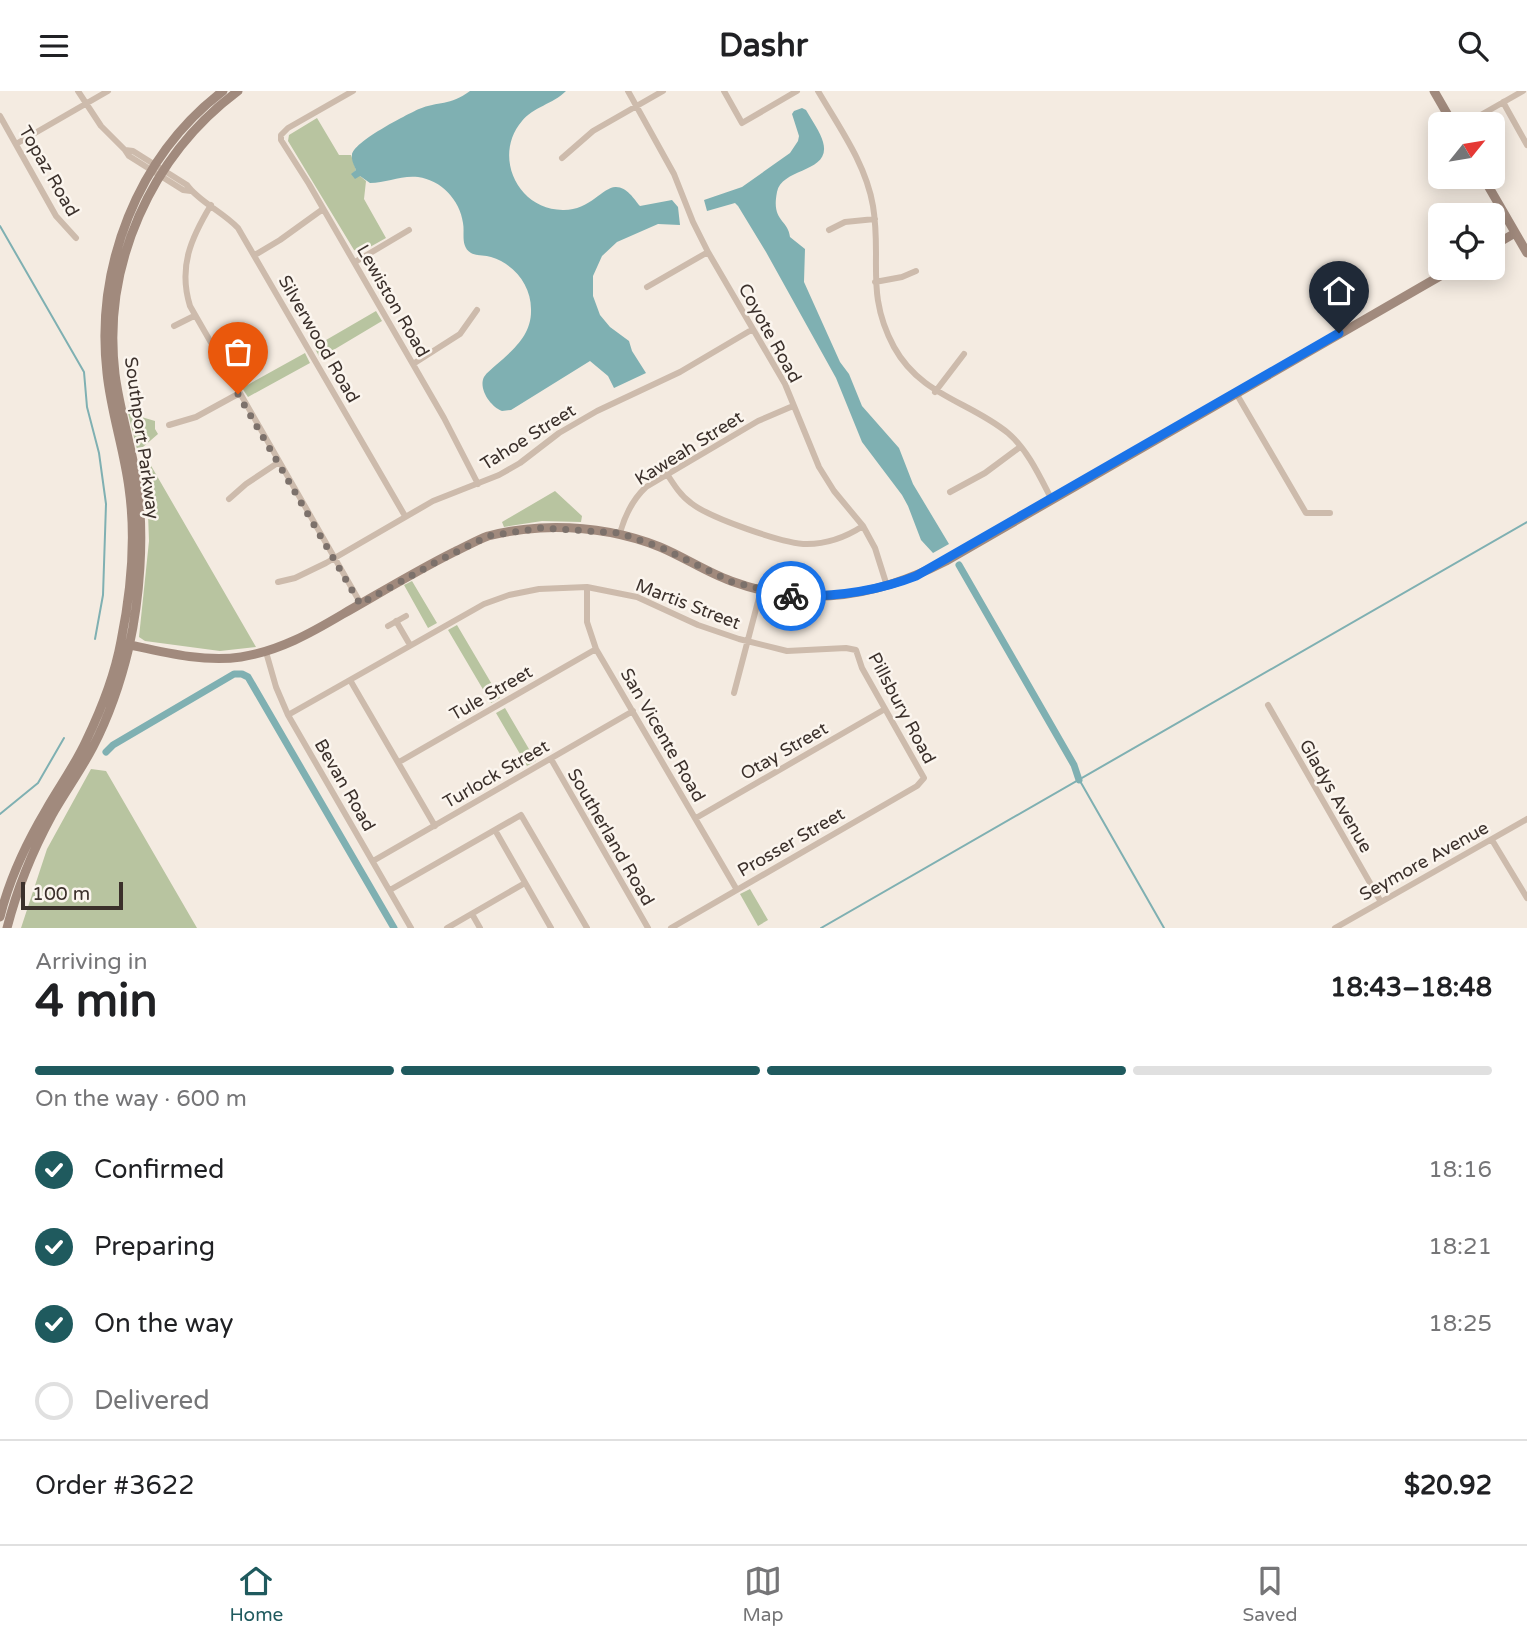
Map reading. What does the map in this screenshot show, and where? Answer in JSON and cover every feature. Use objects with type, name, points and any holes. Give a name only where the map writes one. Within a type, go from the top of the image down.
[{"type":"street","name":"Silverwood Road","points":[[78,91],[101,126],[129,156],[158,170],[183,190],[191,191],[238,228],[405,516]]},
{"type":"street","points":[[16,144],[108,91]]},
{"type":"street","name":"Southport Parkway","points":[[7,928],[22,879],[34,853],[52,816],[94,746],[117,689],[125,644],[132,523],[126,467],[107,375],[105,318],[111,277],[124,226],[135,200],[194,115],[223,91]]},
{"type":"street","name":"Southport Parkway","points":[[158,170],[202,122],[239,91]]},
{"type":"street","name":"Lewiston Road","points":[[352,91],[288,128],[281,135],[283,145],[309,184],[413,363],[463,450],[478,484]]},
{"type":"street","name":"Coyote Road","points":[[628,91],[674,174],[708,252],[785,384],[819,467],[834,491],[863,526],[875,548],[887,587]]},
{"type":"street","points":[[562,158],[593,131],[663,91]]},
{"type":"street","points":[[724,91],[742,123],[797,91]]},
{"type":"street","points":[[818,91],[866,178],[875,219],[875,282],[884,328],[896,350],[906,366],[935,392],[1000,427],[1020,447],[1052,499]]},
{"type":"street","points":[[1434,91],[1446,112]]},
{"type":"street","points":[[1487,112],[1522,91]]},
{"type":"street","points":[[1503,103],[1527,145]]},
{"type":"street","name":"Topaz Road","points":[[0,116],[56,216],[76,238]]},
{"type":"street","points":[[1490,189],[1527,253]]},
{"type":"street","points":[[211,205],[196,229],[186,258],[184,282],[194,316],[360,604]]},
{"type":"street","points":[[255,255],[323,208]]},
{"type":"street","points":[[829,230],[845,222],[875,219]]},
{"type":"street","points":[[355,263],[409,230]]},
{"type":"street","points":[[1505,239],[1515,233]]},
{"type":"street","points":[[646,287],[708,252]]},
{"type":"street","points":[[875,282],[902,277],[916,271]]},
{"type":"street","points":[[125,644],[186,656],[215,658],[242,657],[266,652],[298,640],[488,536],[541,528],[620,533],[662,548],[732,582],[790,596],[854,594],[887,587],[946,561],[1433,280]]},
{"type":"street","points":[[413,363],[460,334],[477,310]]},
{"type":"street","points":[[174,326],[194,316]]},
{"type":"street","name":"Tahoe Street","points":[[278,583],[295,578],[334,558],[433,501],[478,484],[520,463],[559,433],[597,411],[680,372],[753,329]]},
{"type":"street","points":[[935,392],[964,353]]},
{"type":"street","points":[[1236,393],[1306,513],[1330,513]]},
{"type":"street","points":[[169,425],[196,417],[238,394]]},
{"type":"street","name":"Kaweah Street","points":[[620,533],[625,516],[635,498],[646,487],[758,421],[793,406]]},
{"type":"street","points":[[950,492],[985,473],[1020,447]]},
{"type":"street","points":[[229,499],[279,462]]},
{"type":"street","points":[[667,474],[683,496],[699,509],[789,542],[810,544],[830,541],[863,526]]},
{"type":"street","name":"Martis Street","points":[[288,715],[475,608],[509,595],[539,589],[587,587],[637,597],[698,625],[787,651],[846,648],[856,650]]},
{"type":"street","name":"San Vicente Road","points":[[587,587],[587,622],[596,649],[737,890]]},
{"type":"street","points":[[734,693],[761,590]]},
{"type":"street","points":[[387,626],[406,616]]},
{"type":"street","points":[[396,621],[410,645]]},
{"type":"street","name":"Southport Parkway","points":[[0,917],[25,849],[86,742],[125,644]]},
{"type":"street","name":"Tule Street","points":[[399,762],[596,649]]},
{"type":"street","name":"Pillsbury Road","points":[[856,650],[862,668],[924,778]]},
{"type":"street","name":"Bevan Road","points":[[266,652],[288,715],[411,928]]},
{"type":"street","points":[[351,680],[435,825]]},
{"type":"street","name":"Gladys Avenue","points":[[1268,705],[1381,901]]},
{"type":"street","name":"Otay Street","points":[[696,818],[886,709]]},
{"type":"street","name":"Turlock Street","points":[[373,861],[633,711]]},
{"type":"street","name":"Southerland Road","points":[[551,759],[648,928]]},
{"type":"street","name":"Prosser Street","points":[[671,928],[917,786],[924,778]]},
{"type":"street","points":[[390,890],[521,815],[587,928]]},
{"type":"street","name":"Seymore Avenue","points":[[1335,928],[1527,819]]},
{"type":"street","points":[[495,830],[551,928]]},
{"type":"street","points":[[1493,839],[1527,898]]},
{"type":"street","points":[[447,928],[525,883]]},
{"type":"street","points":[[472,914],[480,928]]},
{"type":"green space","points":[[317,118],[339,155],[351,155],[356,170],[352,174],[366,181],[364,199],[386,238],[361,252],[354,250],[288,141],[289,135]]},
{"type":"green space","points":[[376,311],[382,321],[320,358],[314,347]]},
{"type":"green space","points":[[305,353],[310,363],[248,397],[242,388]]},
{"type":"green space","points":[[128,413],[155,421],[158,434],[143,447],[137,449]]},
{"type":"green space","points":[[146,457],[256,647],[220,651],[145,641],[139,637],[149,541]]},
{"type":"green space","points":[[555,491],[582,516],[581,522],[542,521],[504,527],[502,522]]},
{"type":"green space","points":[[412,581],[437,623],[428,628],[404,585]]},
{"type":"green space","points":[[457,625],[500,698],[491,703],[448,630]]},
{"type":"green space","points":[[505,708],[536,761],[527,766],[496,713]]},
{"type":"green space","points":[[91,769],[106,771],[197,928],[21,928],[47,849]]},
{"type":"green space","points":[[750,889],[768,920],[758,926],[740,894]]},
{"type":"water","points":[[470,91],[566,91],[527,116],[513,135],[509,150],[514,179],[534,201],[548,208],[573,209],[616,187],[627,191],[640,206],[672,200],[678,207],[680,225],[658,224],[617,242],[602,256],[593,276],[593,296],[600,315],[610,327],[629,341],[646,373],[614,388],[608,376],[590,361],[511,410],[502,411],[490,402],[483,387],[484,377],[515,348],[528,327],[530,300],[520,277],[499,260],[473,254],[468,250],[464,243],[461,215],[454,199],[434,182],[412,177],[370,183],[360,176],[355,179],[351,174],[356,170],[352,155],[370,136],[419,109],[456,99]]},
{"type":"water","points":[[802,108],[806,110],[820,134],[824,152],[814,165],[781,184],[777,192],[776,209],[790,237],[805,249],[804,282],[862,406],[899,448],[913,484],[949,544],[933,553],[921,540],[902,495],[862,442],[836,378],[738,206],[735,203],[707,211],[704,200],[742,187],[790,153],[799,136],[792,114]]},
{"type":"waterway","points":[[0,226],[84,372],[87,407],[99,453],[106,504],[103,595],[95,639]]},
{"type":"waterway","points":[[821,928],[1527,522]]},
{"type":"waterway","points":[[959,565],[1074,765],[1079,780]]},
{"type":"waterway","points":[[106,752],[113,745],[234,674],[248,677],[394,928]]},
{"type":"waterway","points":[[0,814],[38,783],[64,738]]},
{"type":"waterway","points":[[1080,781],[1164,928]]},
{"type":"way so far","points":[[238,394],[360,604],[488,536],[541,528],[620,533],[662,548],[732,582],[791,596]]},
{"type":"route","points":[[791,596],[854,594],[887,587],[916,576],[1339,333]]}]
